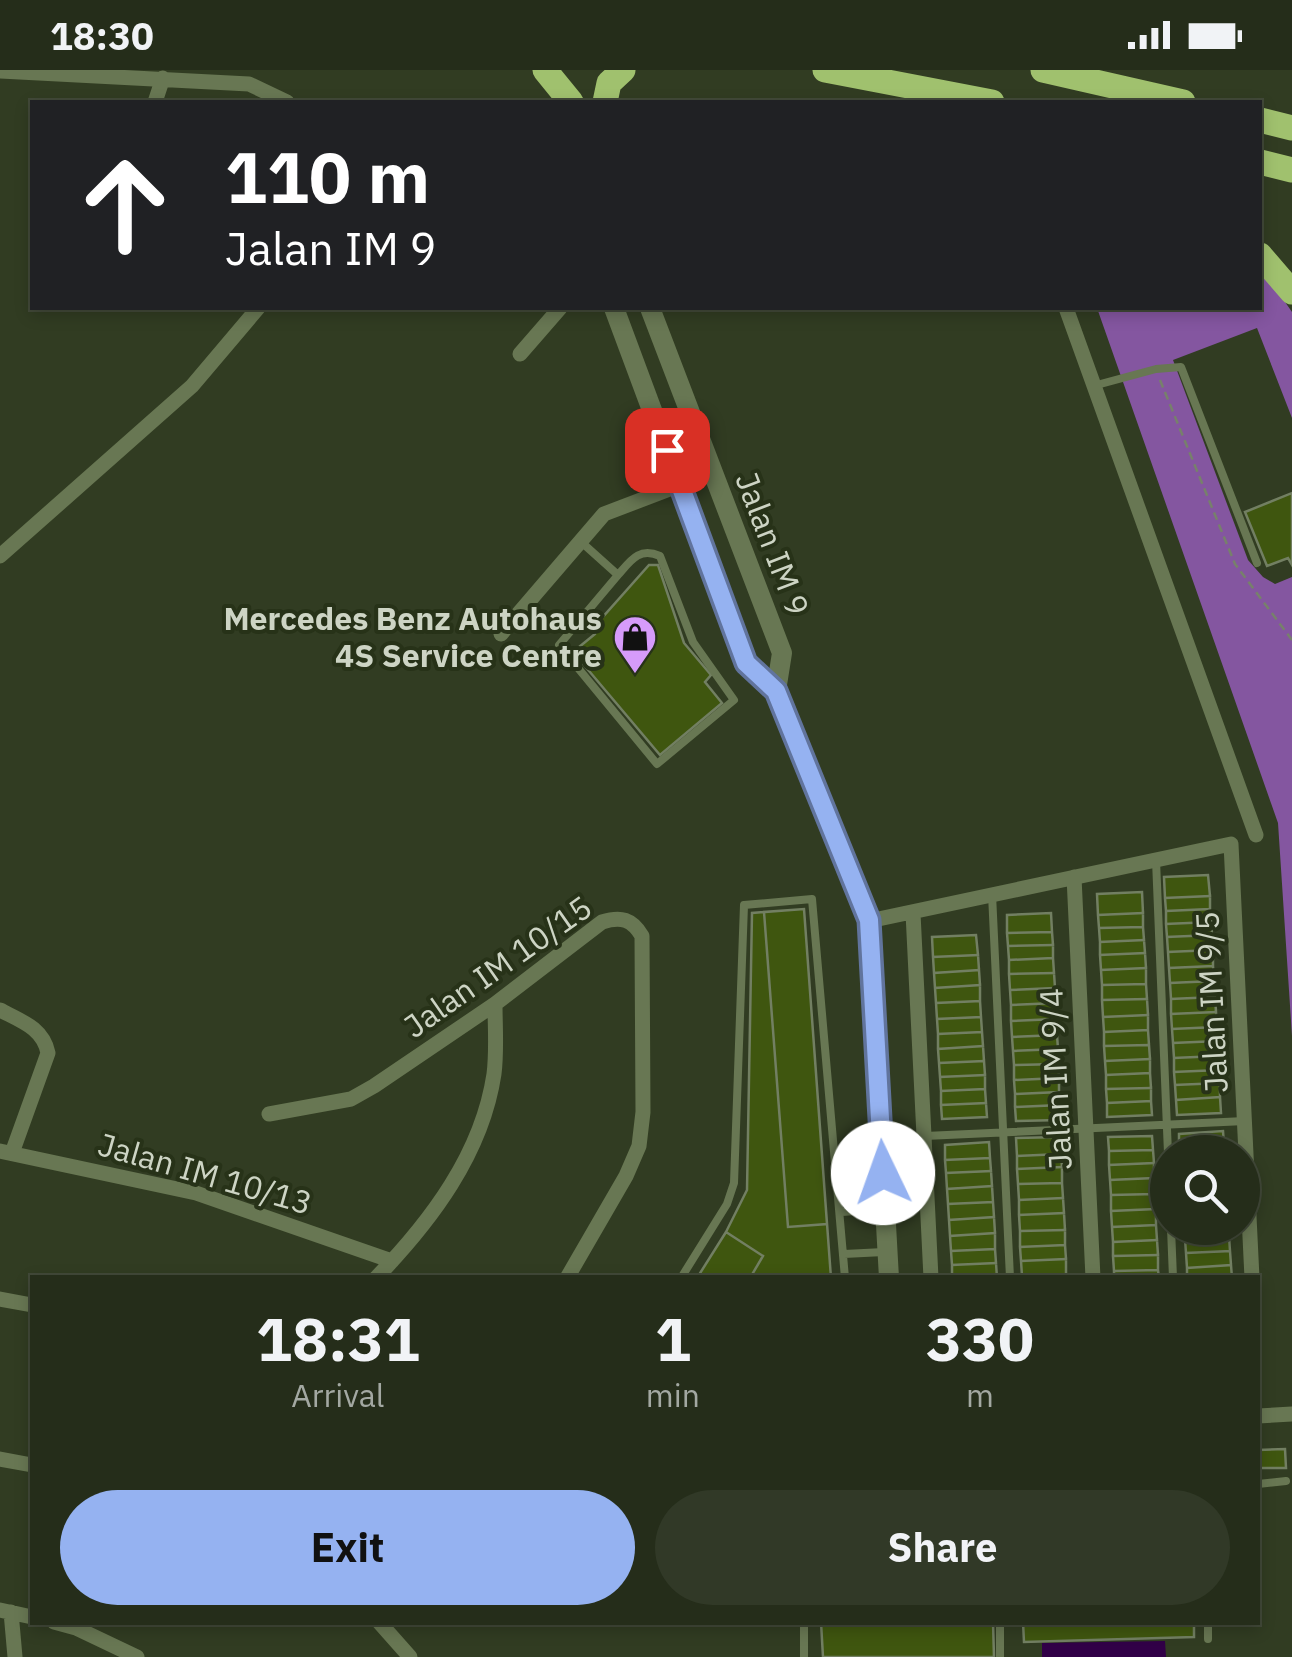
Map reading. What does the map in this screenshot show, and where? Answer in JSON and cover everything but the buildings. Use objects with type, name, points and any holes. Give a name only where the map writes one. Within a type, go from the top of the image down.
[{"type":"highway","points":[[545,70],[569,100]]},
{"type":"highway","points":[[605,100],[609,84],[623,70]]},
{"type":"highway","points":[[825,70],[982,100]]},
{"type":"highway","points":[[1043,70],[1174,100]]},
{"type":"highway","points":[[1262,120],[1292,128]]},
{"type":"highway","points":[[1262,162],[1292,170]]},
{"type":"highway","points":[[1262,257],[1292,292]]},
{"type":"street","points":[[0,70],[249,84],[283,100]]},
{"type":"street","points":[[156,100],[163,78]]},
{"type":"street","points":[[0,556],[160,417],[203,374],[256,310]]},
{"type":"street","points":[[520,354],[558,310]]},
{"type":"street","name":"Jalan IM 9","points":[[615,310],[746,663],[776,691],[869,920],[889,1275]]},
{"type":"street","name":"Jalan IM 9","points":[[651,310],[782,653],[776,691]]},
{"type":"street","points":[[1067,310],[1256,835]]},
{"type":"street","points":[[501,634],[604,514],[680,486]]},
{"type":"street","points":[[726,609],[747,596],[760,598]]},
{"type":"street","points":[[736,638],[753,641],[766,634],[770,623]]},
{"type":"street","name":"Jalan IM 9/5","points":[[1156,860],[1231,844],[1252,1275]]},
{"type":"street","points":[[869,920],[1156,860]]},
{"type":"street","name":"Jalan IM 9/4","points":[[1074,877],[1093,1275]]},
{"type":"street","points":[[913,912],[931,1275]]},
{"type":"street","name":"Jalan IM 10/15","points":[[269,1114],[350,1098],[495,1004],[602,922],[627,920],[642,936],[643,1112],[639,1146],[569,1275]]},
{"type":"street","points":[[379,1275],[427,1220],[470,1152],[486,1112],[494,1070],[495,1004]]},
{"type":"street","points":[[0,1010],[36,1030],[45,1040],[48,1053],[6,1152]]},
{"type":"street","name":"Jalan IM 10/13","points":[[6,1152],[196,1193],[392,1261]]},
{"type":"street","points":[[0,1299],[30,1305]]},
{"type":"street","points":[[1260,1416],[1292,1414]]},
{"type":"street","points":[[0,1458],[30,1466]]},
{"type":"street","points":[[6,1611],[15,1657]]},
{"type":"street","points":[[77,1625],[138,1657]]},
{"type":"street","points":[[382,1625],[410,1657]]},
{"type":"lane","points":[[1093,386],[1156,369],[1181,367],[1257,563]]},
{"type":"lane","points":[[579,540],[618,575]]},
{"type":"lane","points":[[649,552],[660,556],[693,642],[734,700],[657,764],[560,644],[618,575],[636,554],[649,552]]},
{"type":"lane","points":[[1156,860],[1167,1135]]},
{"type":"lane","points":[[992,894],[1010,1275]]},
{"type":"lane","points":[[683,1275],[726,1204],[734,1183],[744,905],[812,900],[845,1275]]},
{"type":"lane","points":[[924,1136],[1245,1121]]},
{"type":"lane","points":[[842,1212],[885,1209]]},
{"type":"lane","points":[[1171,1245],[1173,1275]]},
{"type":"lane","points":[[844,1254],[888,1252]]},
{"type":"lane","points":[[1260,1484],[1286,1481]]},
{"type":"lane","points":[[804,1625],[804,1657]]},
{"type":"lane","points":[[1000,1625],[1000,1657]]},
{"type":"lane","points":[[1208,1625],[1208,1639]]},
{"type":"path","points":[[1156,369],[1235,564],[1292,640]]},
{"type":"shaded area","points":[[1265,273],[1292,312],[1292,418],[1257,328],[1173,360],[1248,560],[1275,584],[1292,577],[1292,1036],[1278,823],[1098,310],[1262,310]]},
{"type":"shaded area","points":[[1165,1641],[1166,1657],[1042,1657],[1042,1643]]},
{"type":"place","name":"Mercedes Benz Autohaus 4S Service Centre","points":[[635,675]]},
{"type":"route","points":[[667,450],[746,663],[776,691],[869,920],[883,1173]]}]
